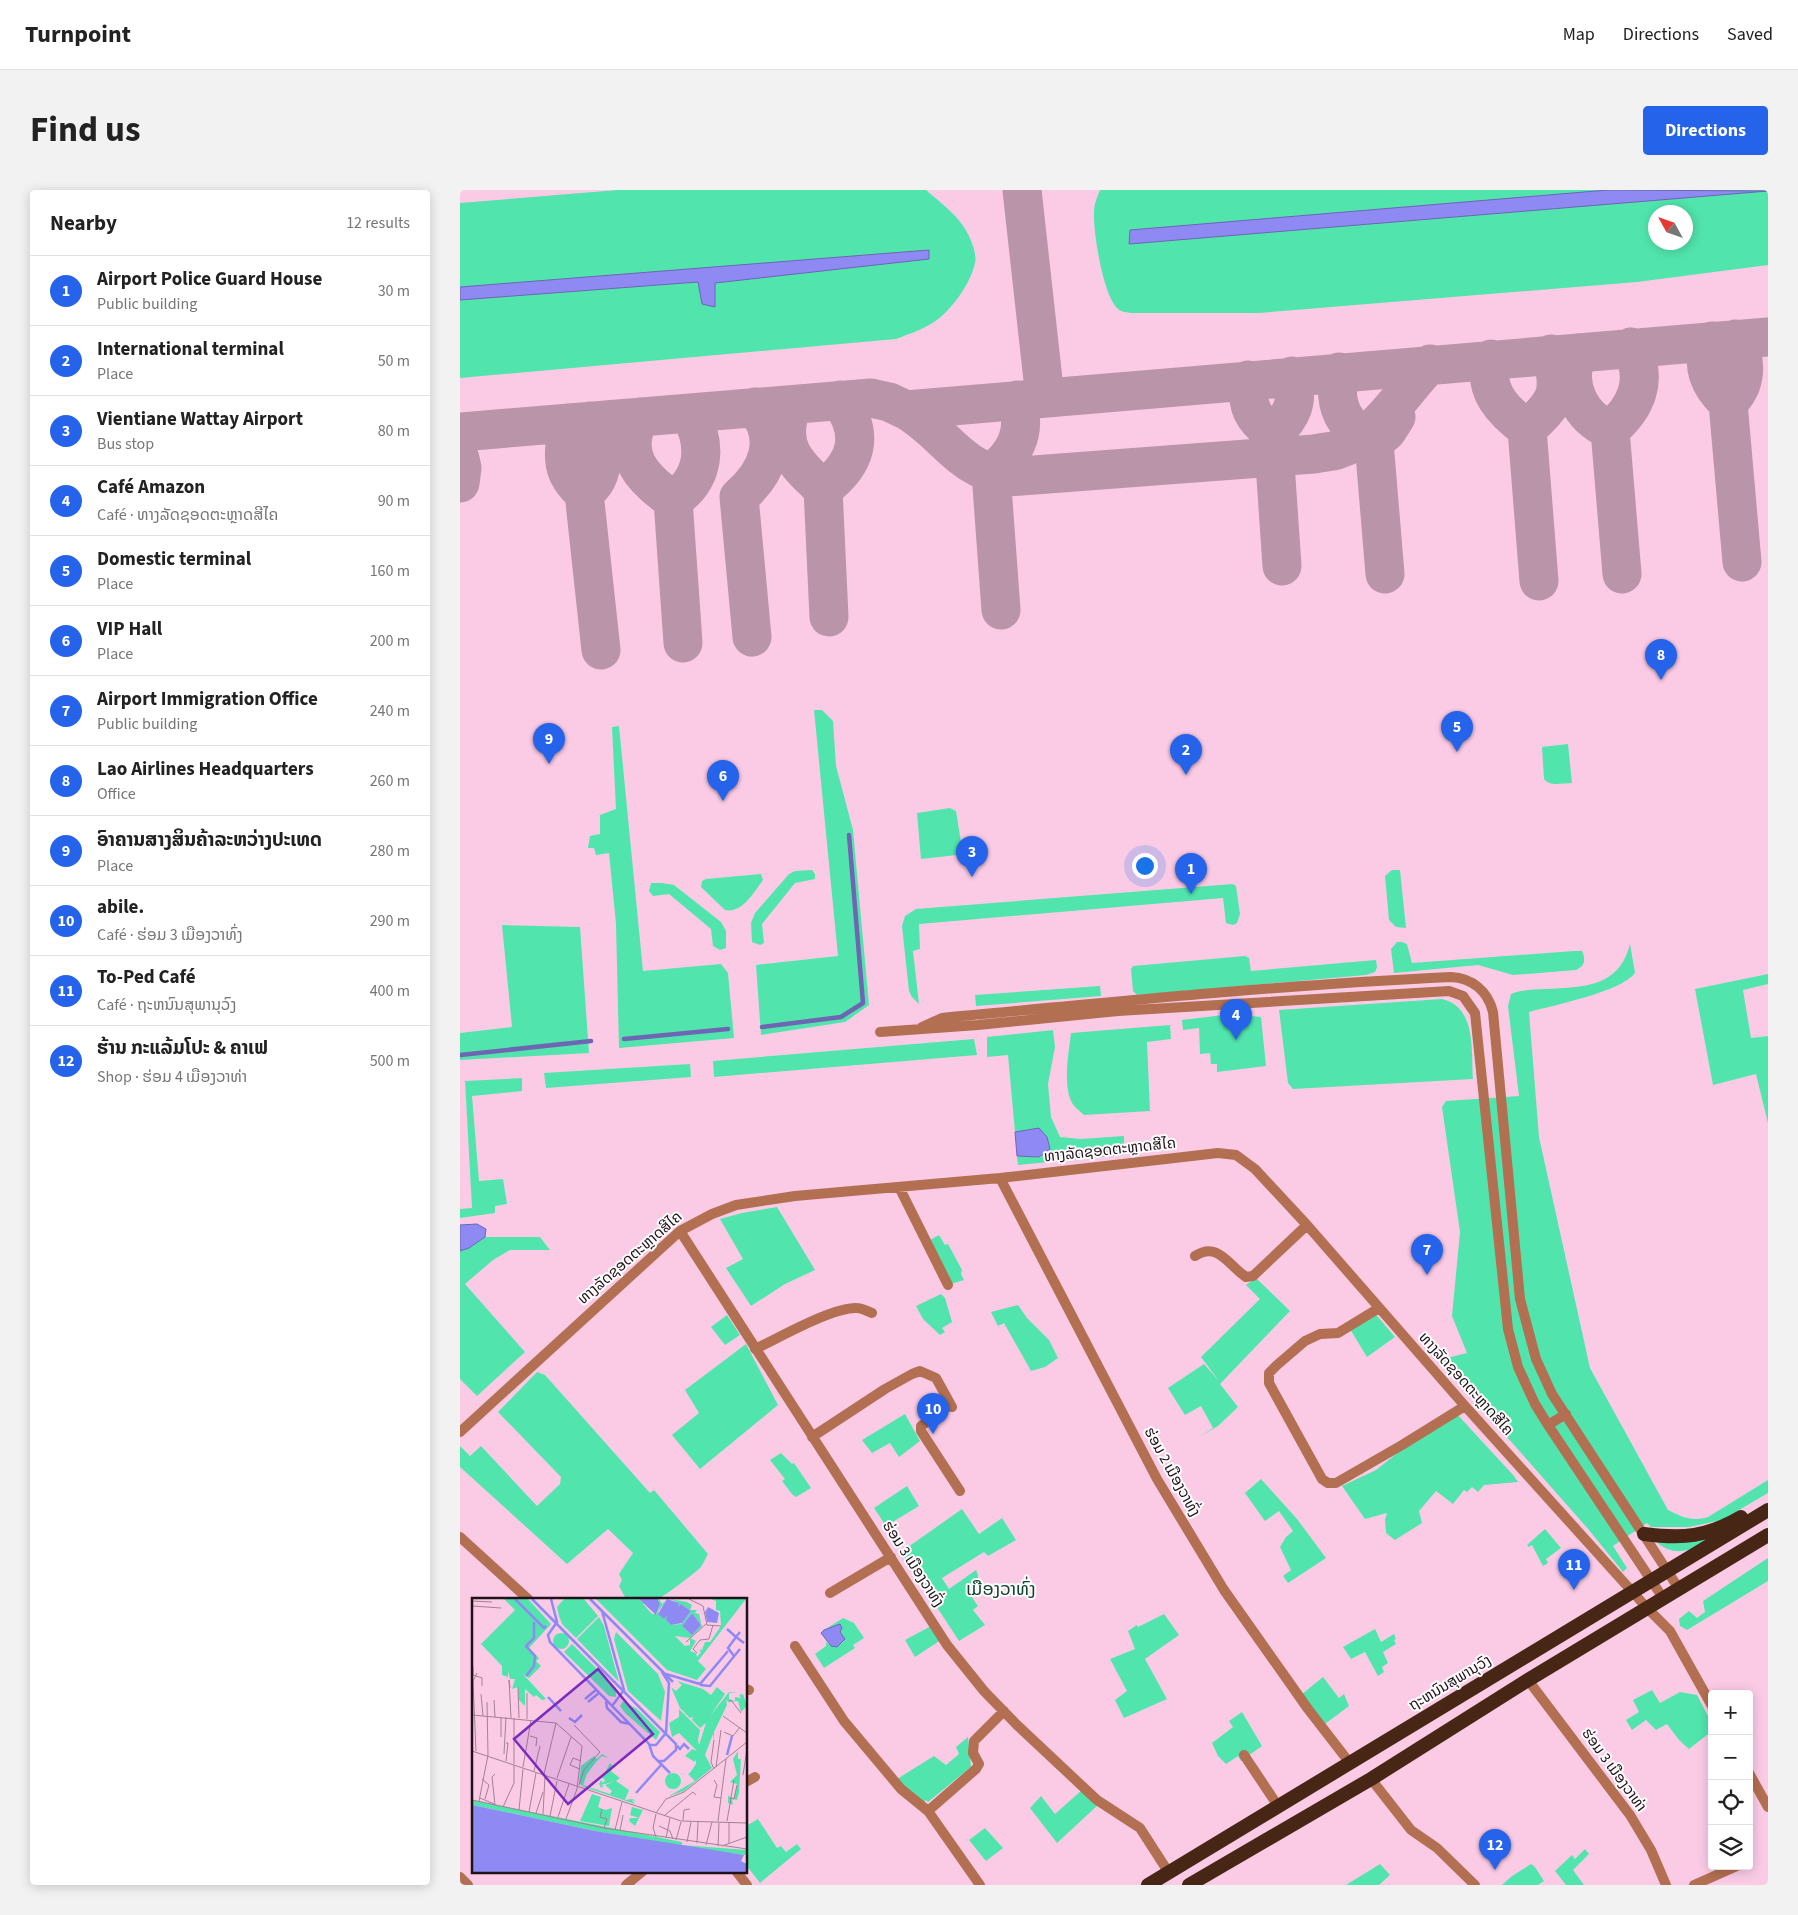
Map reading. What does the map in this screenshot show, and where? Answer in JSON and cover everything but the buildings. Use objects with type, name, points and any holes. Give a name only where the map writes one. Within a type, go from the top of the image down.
[{"type":"highway","points":[[1644,1534],[1664,1536],[1701,1535],[1734,1521],[1768,1502]]},
{"type":"highway","name":"ຖະຫນົນສຸພານຸວົງ","points":[[1148,1885],[1349,1762],[1652,1582],[1768,1510]]},
{"type":"highway","points":[[1197,1883],[1371,1779],[1528,1680],[1768,1535]]},
{"type":"street","points":[[916,1030],[942,1018],[1117,1001],[1389,980],[1461,977],[1475,984],[1491,1003],[1501,1084],[1519,1289],[1525,1321],[1536,1359],[1552,1394],[1679,1589]]},
{"type":"street","points":[[880,1032],[1118,1011],[1449,991],[1463,996],[1475,1013],[1508,1329],[1518,1367],[1535,1404],[1548,1425],[1663,1598]]},
{"type":"street","points":[[1482,1086],[1501,1084]]},
{"type":"street","name":"ທາງລັດຊອດຕະຫຼາດສີໄຄ","points":[[460,1432],[680,1231],[712,1214],[736,1205],[795,1196],[1000,1178],[1218,1153],[1236,1155],[1255,1168],[1307,1225],[1465,1406],[1647,1608],[1670,1631],[1708,1699]]},
{"type":"street","name":"ຮ່ອມ 2 ເມືອງວາທົ່ງ","points":[[1000,1178],[1157,1479],[1224,1590],[1308,1709],[1349,1762]]},
{"type":"street","points":[[899,1187],[948,1285]]},
{"type":"street","points":[[1195,1256],[1204,1250],[1212,1250],[1224,1257],[1246,1277],[1253,1276],[1307,1225]]},
{"type":"street","name":"ຮ່ອມ 3 ເມືອງວາທົ່ງ","points":[[680,1231],[947,1645],[1017,1725],[1097,1800],[1140,1828],[1168,1873]]},
{"type":"street","points":[[1504,1290],[1519,1289]]},
{"type":"street","points":[[756,1349],[811,1322],[843,1310],[858,1308],[872,1313]]},
{"type":"street","points":[[1379,1308],[1338,1333],[1320,1334],[1305,1341],[1269,1373],[1269,1383],[1322,1479],[1328,1483],[1336,1483],[1465,1406]]},
{"type":"street","points":[[812,1437],[885,1389],[920,1371],[936,1378],[951,1406],[921,1426],[921,1431],[960,1491]]},
{"type":"street","points":[[1548,1425],[1566,1414]]},
{"type":"street","points":[[460,1537],[527,1598]]},
{"type":"street","points":[[830,1593],[891,1557]]},
{"type":"street","points":[[795,1646],[844,1721],[901,1789],[928,1810],[980,1885]]},
{"type":"street","name":"ຮ່ອມ 3 ເມືອງວາທ່າ","points":[[1528,1680],[1630,1815],[1651,1850],[1666,1885]]},
{"type":"street","points":[[928,1810],[976,1769],[979,1764],[973,1754],[974,1741],[1004,1711]]},
{"type":"street","points":[[1244,1755],[1278,1806]]},
{"type":"street","points":[[1371,1779],[1411,1830],[1437,1848],[1475,1885]]},
{"type":"street","points":[[1753,1780],[1768,1807]]},
{"type":"street","points":[[1694,1885],[1728,1870]]},
{"type":"street","points":[[626,1885],[642,1872]]},
{"type":"street","points":[[737,1872],[747,1885]]},
{"type":"street","points":[[460,1877],[468,1885]]},
{"type":"green space","points":[[618,190],[926,190],[960,221],[970,237],[974,248],[975,263],[965,288],[947,311],[929,325],[896,339],[460,378],[460,203]]},
{"type":"green space","points":[[1100,190],[1768,190],[1768,265],[1637,282],[1259,313],[1131,313],[1117,308],[1107,290],[1097,247],[1094,221],[1096,201]]},
{"type":"green space","points":[[814,710],[822,710],[833,721],[836,766],[853,830],[869,1005],[845,1022],[761,1035],[756,965],[838,956]]},
{"type":"green space","points":[[619,726],[643,971],[721,964],[728,973],[734,1038],[619,1048],[616,924],[609,853],[596,855],[594,848],[588,848],[590,836],[600,834],[600,815],[616,809],[612,727]]},
{"type":"green space","points":[[1568,744],[1572,783],[1550,783],[1544,779],[1542,747]]},
{"type":"green space","points":[[950,808],[956,811],[961,842],[984,842],[984,852],[921,859],[917,813]]},
{"type":"green space","points":[[812,870],[815,874],[815,879],[795,883],[762,924],[764,943],[760,945],[752,942],[751,923],[755,913],[789,874],[795,871]]},
{"type":"green space","points":[[1392,870],[1400,870],[1406,928],[1396,927],[1389,920],[1385,876]]},
{"type":"green space","points":[[761,874],[763,880],[752,896],[737,909],[725,910],[701,887],[702,881],[706,879]]},
{"type":"green space","points":[[651,883],[674,885],[721,922],[726,931],[726,948],[720,950],[713,946],[711,929],[669,894],[653,896],[649,891]]},
{"type":"green space","points":[[1233,884],[1236,886],[1240,914],[1237,923],[1233,925],[1226,923],[1223,898],[919,924],[920,949],[913,951],[919,1004],[909,991],[902,926],[905,916],[916,909]]},
{"type":"green space","points":[[502,925],[580,927],[589,1053],[460,1060],[460,1033],[512,1027]]},
{"type":"green space","points":[[1397,942],[1407,944],[1412,963],[1574,951],[1582,951],[1584,960],[1583,965],[1576,970],[1513,975],[1478,965],[1394,973],[1391,949]]},
{"type":"green space","points":[[1630,944],[1635,973],[1627,980],[1602,992],[1529,1012],[1539,1137],[1590,1368],[1668,1510],[1687,1518],[1697,1519],[1708,1517],[1768,1480],[1768,1493],[1722,1520],[1689,1527],[1651,1527],[1647,1523],[1613,1546],[1627,1568],[1623,1572],[1589,1530],[1439,1360],[1467,1353],[1452,1316],[1460,1232],[1442,1107],[1446,1101],[1519,1096],[1508,1006],[1511,994],[1524,990],[1573,987],[1598,982],[1608,977],[1617,969],[1625,958]]},
{"type":"green space","points":[[1245,956],[1249,958],[1251,971],[1376,960],[1377,967],[1375,972],[1366,975],[1137,995],[1133,991],[1131,969],[1133,966]]},
{"type":"green space","points":[[1768,974],[1768,984],[1743,990],[1751,1038],[1768,1036],[1768,1123],[1756,1074],[1713,1085],[1695,989]]},
{"type":"green space","points":[[1100,986],[1101,996],[976,1006],[975,995]]},
{"type":"green space","points":[[1442,999],[1453,1004],[1461,1011],[1467,1021],[1472,1044],[1473,1079],[1293,1089],[1288,1083],[1279,1010]]},
{"type":"green space","points":[[1232,1014],[1261,1017],[1266,1066],[1217,1072],[1217,1064],[1211,1064],[1210,1053],[1200,1054],[1199,1028],[1183,1030],[1182,1020]]},
{"type":"green space","points":[[1170,1025],[1171,1039],[1147,1042],[1150,1111],[1084,1115],[1075,1107],[1068,1092],[1067,1082],[1071,1033]]},
{"type":"green space","points":[[1053,1030],[1055,1047],[1048,1084],[1051,1117],[1060,1137],[1081,1139],[1124,1136],[1124,1155],[1018,1165],[1017,1156],[1039,1157],[1050,1150],[1047,1137],[1038,1128],[1015,1132],[1008,1055],[987,1057],[987,1037]]},
{"type":"green space","points":[[974,1039],[977,1055],[714,1077],[713,1061]]},
{"type":"green space","points":[[690,1064],[691,1077],[546,1088],[544,1073]]},
{"type":"green space","points":[[522,1078],[522,1091],[472,1096],[479,1181],[503,1179],[507,1204],[495,1206],[495,1213],[460,1218],[460,1209],[472,1208],[465,1081]]},
{"type":"green space","points":[[777,1207],[815,1270],[785,1284],[751,1306],[726,1268],[743,1259],[720,1219]]},
{"type":"green space","points":[[939,1235],[945,1245],[948,1244],[962,1270],[961,1274],[964,1280],[951,1284],[930,1240]]},
{"type":"green space","points":[[485,1237],[540,1237],[550,1250],[510,1250],[493,1260],[465,1284],[525,1352],[477,1396],[460,1379],[460,1251],[469,1248]]},
{"type":"green space","points":[[1256,1278],[1290,1311],[1220,1384],[1238,1407],[1218,1426],[1199,1437],[1213,1428],[1201,1406],[1185,1415],[1168,1388],[1204,1364],[1219,1381],[1201,1357],[1260,1299],[1246,1285]]},
{"type":"green space","points":[[941,1294],[945,1298],[952,1322],[942,1328],[945,1332],[940,1335],[923,1319],[916,1306]]},
{"type":"green space","points":[[1018,1305],[1027,1318],[1049,1340],[1058,1358],[1045,1367],[1031,1371],[1004,1323],[998,1326],[991,1312]]},
{"type":"green space","points":[[1372,1310],[1395,1337],[1367,1357],[1347,1324]]},
{"type":"green space","points":[[727,1315],[740,1335],[725,1345],[711,1327]]},
{"type":"green space","points":[[746,1344],[778,1405],[700,1469],[672,1435],[699,1413],[685,1390]]},
{"type":"green space","points":[[537,1372],[545,1375],[650,1493],[654,1490],[708,1554],[700,1568],[661,1598],[625,1598],[619,1586],[622,1580],[619,1574],[633,1553],[608,1529],[567,1564],[460,1467],[460,1446],[470,1456],[481,1446],[537,1506],[560,1484],[561,1477],[498,1412]]},
{"type":"green space","points":[[1456,1413],[1518,1482],[1484,1485],[1478,1492],[1472,1487],[1467,1492],[1464,1490],[1453,1504],[1436,1491],[1419,1511],[1422,1523],[1395,1540],[1386,1533],[1385,1520],[1387,1513],[1365,1519],[1342,1486],[1376,1470],[1405,1447]]},
{"type":"green space","points":[[905,1414],[920,1441],[899,1457],[890,1443],[872,1453],[862,1440]]},
{"type":"green space","points":[[781,1453],[792,1464],[794,1463],[811,1488],[796,1497],[782,1481],[785,1479],[770,1460]]},
{"type":"green space","points":[[1261,1479],[1297,1519],[1326,1558],[1288,1583],[1283,1576],[1291,1570],[1280,1547],[1286,1537],[1293,1531],[1279,1511],[1265,1521],[1245,1493]]},
{"type":"green space","points":[[907,1486],[919,1506],[886,1526],[874,1508]]},
{"type":"green space","points":[[962,1509],[979,1534],[1002,1518],[1016,1540],[988,1556],[984,1552],[942,1578],[949,1589],[976,1570],[978,1577],[977,1583],[969,1593],[978,1606],[973,1610],[985,1625],[959,1641],[901,1552]]},
{"type":"green space","points":[[1545,1529],[1561,1548],[1546,1559],[1548,1563],[1543,1566],[1532,1545],[1529,1547],[1527,1545]]},
{"type":"green space","points":[[1722,1531],[1689,1550],[1672,1550],[1663,1547],[1654,1540]]},
{"type":"green space","points":[[1768,1558],[1768,1581],[1687,1630],[1680,1626],[1679,1619],[1689,1611],[1697,1618],[1705,1612],[1703,1601]]},
{"type":"green space","points":[[1164,1614],[1179,1635],[1145,1659],[1167,1699],[1124,1718],[1115,1700],[1127,1691],[1110,1659],[1135,1649],[1128,1631],[1137,1625],[1138,1627]]},
{"type":"green space","points":[[843,1618],[854,1623],[864,1638],[853,1645],[855,1648],[824,1668],[815,1654],[826,1646],[826,1642],[831,1646],[842,1643],[845,1639],[839,1632],[840,1625],[824,1630]]},
{"type":"green space","points":[[931,1626],[941,1640],[915,1657],[905,1640]]},
{"type":"green space","points":[[1375,1629],[1381,1642],[1394,1634],[1396,1639],[1394,1640],[1396,1644],[1383,1652],[1388,1663],[1382,1667],[1384,1672],[1378,1676],[1365,1652],[1351,1659],[1343,1647]]},
{"type":"green space","points":[[1323,1677],[1339,1698],[1344,1694],[1349,1706],[1325,1724],[1301,1695]]},
{"type":"green space","points":[[1652,1690],[1660,1703],[1680,1692],[1697,1695],[1708,1716],[1708,1734],[1689,1749],[1679,1740],[1667,1724],[1656,1730],[1646,1720],[1632,1730],[1626,1720],[1639,1712],[1633,1700]]},
{"type":"green space","points":[[1242,1712],[1262,1746],[1241,1761],[1238,1756],[1226,1764],[1218,1756],[1212,1743],[1233,1727],[1229,1721]]},
{"type":"green space","points":[[968,1737],[971,1767],[928,1802],[926,1800],[922,1804],[897,1779],[934,1756],[946,1765],[959,1754],[956,1747]]},
{"type":"green space","points":[[1082,1790],[1098,1805],[1057,1843],[1030,1808],[1041,1796],[1055,1814]]},
{"type":"green space","points":[[758,1819],[777,1848],[781,1846],[786,1852],[797,1844],[801,1849],[760,1883],[748,1868],[748,1825]]},
{"type":"green space","points":[[985,1828],[1003,1848],[986,1861],[969,1840]]},
{"type":"green space","points":[[1585,1849],[1589,1854],[1573,1870],[1584,1885],[1566,1885],[1555,1871],[1572,1855],[1575,1859]]},
{"type":"green space","points":[[1380,1864],[1390,1875],[1379,1885],[1346,1885]]},
{"type":"green space","points":[[1531,1864],[1544,1881],[1538,1885],[1502,1885],[1512,1876]]},
{"type":"shaded area","points":[[1608,190],[1768,191],[1129,244],[1130,230]]},
{"type":"shaded area","points":[[929,250],[929,259],[715,283],[715,307],[702,304],[698,282],[460,300],[460,287]]},
{"type":"shaded area","points":[[1039,1128],[1047,1137],[1050,1149],[1039,1157],[1017,1156],[1015,1132]]},
{"type":"shaded area","points":[[477,1224],[486,1229],[485,1237],[469,1248],[460,1251],[460,1225]]},
{"type":"shaded area","points":[[840,1624],[842,1628],[840,1632],[845,1639],[837,1647],[831,1646],[821,1633]]},
{"type":"waterway","points":[[762,1027],[841,1017],[863,1003],[849,835]]},
{"type":"waterway","points":[[624,1039],[728,1029]]},
{"type":"waterway","points":[[460,1055],[591,1041]]},
{"type":"taxiway","points":[[1022,190],[1045,398]]},
{"type":"taxiway","points":[[460,432],[871,398],[889,402],[906,410],[1768,337]]},
{"type":"taxiway","points":[[1735,339],[1742,356],[1744,372],[1739,388],[1728,403],[1742,562]]},
{"type":"taxiway","points":[[1712,341],[1706,358],[1708,375],[1716,390],[1728,403]]},
{"type":"taxiway","points":[[1622,574],[1610,430],[1627,412],[1637,393],[1639,371],[1631,347]]},
{"type":"taxiway","points":[[1577,353],[1572,377],[1577,399],[1590,417],[1610,430]]},
{"type":"taxiway","points":[[1539,581],[1527,429],[1545,411],[1554,396],[1556,378],[1551,354]]},
{"type":"taxiway","points":[[1491,359],[1490,381],[1497,399],[1510,415],[1527,429]]},
{"type":"taxiway","points":[[906,410],[920,419],[953,449],[976,466],[990,473],[1008,477],[1314,454],[1337,450],[1352,444],[1365,435],[1388,413],[1430,364]]},
{"type":"taxiway","points":[[1339,372],[1338,395],[1339,405],[1343,414],[1355,430],[1374,442]]},
{"type":"taxiway","points":[[1282,566],[1273,434],[1280,428],[1292,408],[1295,394],[1292,376]]},
{"type":"taxiway","points":[[1248,380],[1252,411],[1260,423],[1273,434]]},
{"type":"taxiway","points":[[829,617],[823,489],[843,470],[850,459],[854,449],[855,437],[848,413],[840,400]]},
{"type":"taxiway","points":[[1001,610],[991,473],[1007,458],[1017,441],[1021,422],[1017,400]]},
{"type":"taxiway","points":[[752,637],[739,497],[757,477],[768,455],[768,431],[755,407]]},
{"type":"taxiway","points":[[791,409],[787,422],[786,434],[788,445],[805,472],[823,489]]},
{"type":"taxiway","points":[[683,643],[673,500],[684,492],[692,482],[700,460],[699,437],[689,413]]},
{"type":"taxiway","points":[[640,417],[634,430],[633,454],[643,474],[673,500]]},
{"type":"taxiway","points":[[1385,574],[1374,442],[1387,431],[1396,417]]},
{"type":"taxiway","points":[[590,421],[601,449],[600,469],[597,478],[584,493],[601,650]]},
{"type":"taxiway","points":[[568,423],[564,453],[566,469],[570,477],[584,493]]},
{"type":"taxiway","points":[[460,459],[462,468],[460,483]]},
{"type":"place","name":"Lao Airlines Headquarters","points":[[1661,680]]},
{"type":"place","name":"Domestic terminal","points":[[1457,752]]},
{"type":"place","name":"ົອາຄານສາງສິນຄ້າລະຫວ່າງປະເທດ","points":[[549,764]]},
{"type":"place","name":"International terminal","points":[[1186,775]]},
{"type":"place","name":"VIP Hall","points":[[723,801]]},
{"type":"place","name":"Vientiane Wattay Airport","points":[[972,877]]},
{"type":"place","name":"Airport Police Guard House","points":[[1191,894]]},
{"type":"place","name":"Café Amazon","points":[[1236,1040]]},
{"type":"place","name":"Airport Immigration Office","points":[[1427,1275]]},
{"type":"place","name":"abile.","points":[[933,1434]]},
{"type":"place","name":"To-Ped Café","points":[[1574,1590]]},
{"type":"place","name":"ຮ້ານ ກະແລ້ມໂປະ & ຄາເຟ","points":[[1495,1870]]},
{"type":"district","name":"ເມືອງວາທົ່ງ","points":[[1001,1589]]}]
